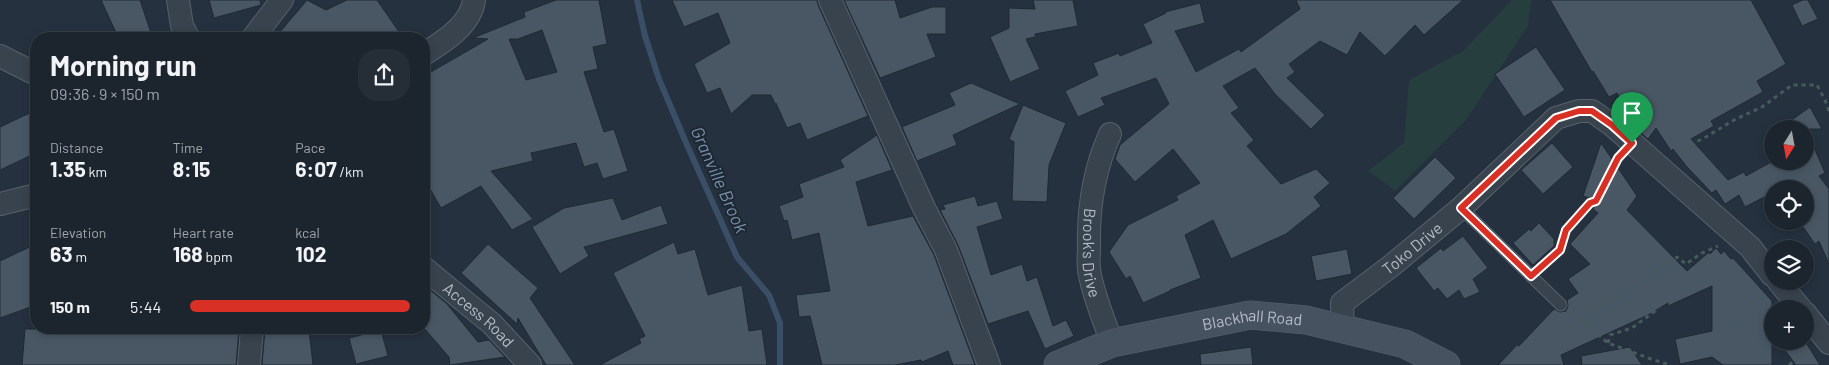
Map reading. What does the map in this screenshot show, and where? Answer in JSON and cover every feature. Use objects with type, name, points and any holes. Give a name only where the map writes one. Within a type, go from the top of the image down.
[{"type":"main road","name":"Blackhall Road","points":[[1058,365],[1112,343],[1250,315],[1306,320],[1405,344],[1446,365]]},
{"type":"street","points":[[178,0],[182,26],[185,32]]},
{"type":"street","points":[[257,32],[282,0]]},
{"type":"street","points":[[430,50],[456,33],[473,7],[474,0]]},
{"type":"street","points":[[830,0],[924,208],[946,250],[989,365]]},
{"type":"street","points":[[0,56],[30,71]]},
{"type":"street","name":"Toko Drive","points":[[1343,329],[1342,303],[1391,266],[1461,208],[1556,118],[1579,111],[1592,111],[1612,125],[1750,247],[1764,264]]},
{"type":"street","name":"Brook's Drive","points":[[1110,134],[1101,155],[1092,188],[1089,270],[1096,298],[1112,343]]},
{"type":"street","points":[[0,204],[30,196]]},
{"type":"street","name":"Access Road","points":[[430,273],[492,324],[530,365]]},
{"type":"street","name":"Toko Drive","points":[[1785,290],[1794,300]]},
{"type":"street","points":[[1814,324],[1829,343]]},
{"type":"street","points":[[249,365],[252,334]]},
{"type":"lane","points":[[1461,208],[1561,305]]},
{"type":"path","points":[[1670,155],[1706,138],[1734,120],[1762,107],[1792,85],[1817,85],[1829,111]]},
{"type":"path","points":[[1531,276],[1560,250],[1566,230],[1590,203],[1596,201],[1618,158],[1632,143]]},
{"type":"path","points":[[1586,324],[1597,309],[1637,286],[1677,257],[1686,264],[1702,253],[1723,244],[1735,235]]},
{"type":"path","points":[[1727,323],[1745,311],[1767,290]]},
{"type":"path","points":[[1608,343],[1610,335],[1632,328],[1655,311],[1654,301]]},
{"type":"path","points":[[1561,305],[1608,343],[1651,360],[1670,365]]},
{"type":"green space","points":[[1512,0],[1531,0],[1528,26],[1466,120],[1395,191],[1368,171],[1404,143],[1409,80],[1463,51]]},
{"type":"building","points":[[101,0],[140,0],[151,32],[116,32]]},
{"type":"building","points":[[209,0],[260,0],[261,5],[214,18]]},
{"type":"building","points":[[307,0],[326,10],[347,0],[377,0],[399,32],[280,32]]},
{"type":"building","points":[[556,0],[599,0],[607,44],[593,47],[598,69],[584,72],[604,132],[614,129],[628,171],[603,179],[597,163],[584,167],[576,143],[531,153],[533,161],[491,171],[533,219],[512,230],[481,186],[441,208],[430,189],[430,73],[488,39],[473,38],[525,17],[524,12]],"holes":[[[542,30],[557,72],[526,80],[509,39],[518,39]]]},
{"type":"building","points":[[672,0],[817,0],[868,116],[807,140],[800,123],[787,128],[771,95],[752,95],[731,114],[720,88],[707,93],[694,64],[730,43],[718,13],[684,27]]},
{"type":"building","points":[[844,0],[895,0],[900,18],[932,7],[946,7],[946,34],[927,34],[936,57],[880,78]]},
{"type":"building","points":[[1033,0],[1073,0],[1078,26],[1035,34],[1035,37],[1026,39],[1040,69],[1010,82],[990,37],[1009,28],[1009,8],[1035,9]]},
{"type":"building","points":[[1296,0],[1463,0],[1424,35],[1415,25],[1385,56],[1360,32],[1347,55],[1320,41],[1289,64],[1295,72],[1287,78],[1325,115],[1311,129],[1275,94],[1255,68],[1223,86],[1239,108],[1231,113],[1254,140],[1247,146],[1281,184],[1316,169],[1330,183],[1314,197],[1321,206],[1286,234],[1231,259],[1213,220],[1185,235],[1201,278],[1143,303],[1130,276],[1126,279],[1109,252],[1128,225],[1178,200],[1176,196],[1200,183],[1173,149],[1135,182],[1115,159],[1120,145],[1169,104],[1156,78],[1101,98],[1105,105],[1078,117],[1065,91],[1098,75],[1093,63],[1119,53],[1120,56],[1152,43],[1143,24],[1165,12],[1200,3],[1205,23],[1175,31],[1196,72],[1239,49],[1241,52],[1300,9]]},
{"type":"building","points":[[1550,0],[1751,0],[1786,64],[1757,81],[1763,92],[1711,121],[1714,126],[1691,139],[1728,180],[1744,172],[1746,176],[1764,166],[1764,170],[1814,170],[1814,148],[1825,173],[1819,176],[1829,189],[1829,264],[1819,241],[1815,244],[1805,230],[1814,230],[1814,180],[1764,180],[1764,197],[1745,207],[1739,195],[1725,204],[1716,190],[1712,193],[1673,149],[1671,151],[1656,128],[1648,139],[1634,127],[1617,93],[1609,97],[1592,72]]},
{"type":"building","points":[[1808,0],[1818,19],[1802,26],[1792,5]]},
{"type":"building","points":[[1536,47],[1565,90],[1524,117],[1495,74]]},
{"type":"building","points":[[971,83],[1020,104],[953,135],[957,145],[917,161],[902,127],[955,105],[949,93]]},
{"type":"building","points":[[1023,105],[1066,123],[1049,165],[1047,202],[1012,201],[1014,142],[1009,139]]},
{"type":"building","points":[[1810,107],[1822,129],[1814,129],[1814,120],[1792,120]]},
{"type":"building","points":[[30,113],[30,156],[0,170],[0,127]]},
{"type":"building","points":[[877,135],[892,170],[856,182],[868,226],[913,216],[934,255],[975,365],[953,365],[948,351],[922,362],[921,360],[895,365],[822,365],[810,316],[799,317],[796,295],[830,291],[819,233],[792,240],[787,220],[784,221],[779,206],[803,197],[799,184],[844,167],[840,160]]},
{"type":"building","points":[[1552,143],[1573,167],[1543,194],[1521,170]]},
{"type":"building","points":[[1601,143],[1637,196],[1627,210],[1687,271],[1716,248],[1721,254],[1724,251],[1731,259],[1733,258],[1771,300],[1764,300],[1764,350],[1772,350],[1772,365],[1723,365],[1712,357],[1680,364],[1675,339],[1712,331],[1712,286],[1668,306],[1668,303],[1650,314],[1561,355],[1564,365],[1498,365],[1554,309],[1560,312],[1566,311],[1568,306],[1567,300],[1578,293],[1568,279],[1590,264],[1570,244],[1598,213],[1593,209],[1598,201],[1583,196]]},
{"type":"building","points":[[1435,157],[1456,178],[1414,219],[1393,198]]},
{"type":"building","points":[[975,196],[978,206],[997,201],[1003,219],[977,227],[991,275],[1022,264],[1027,281],[1037,277],[1053,326],[1066,320],[1074,336],[1045,349],[1028,311],[988,324],[958,245],[940,210],[945,209],[943,205]]},
{"type":"building","points":[[613,198],[622,220],[661,205],[668,224],[584,247],[589,256],[560,274],[532,227],[564,208]]},
{"type":"building","points":[[1539,223],[1554,239],[1554,246],[1533,265],[1513,243]]},
{"type":"building","points":[[1463,236],[1488,268],[1473,279],[1480,292],[1464,299],[1459,290],[1447,299],[1438,288],[1434,291],[1416,268],[1441,248],[1443,251]]},
{"type":"building","points":[[674,242],[678,254],[695,249],[708,295],[742,285],[749,331],[762,329],[767,365],[600,365],[641,343],[639,339],[645,336],[613,273]]},
{"type":"building","points":[[488,244],[538,288],[530,298],[575,365],[546,365],[518,318],[517,324],[461,273]]},
{"type":"building","points":[[30,247],[30,307],[0,318],[0,261]]},
{"type":"building","points":[[1347,249],[1352,274],[1316,281],[1311,256]]},
{"type":"building","points":[[430,290],[447,304],[478,342],[489,340],[505,357],[450,365],[449,357],[429,334]]},
{"type":"building","points":[[25,329],[30,329],[30,334],[239,334],[236,365],[22,365]]},
{"type":"building","points":[[265,334],[309,334],[313,365],[262,365]]},
{"type":"building","points":[[365,334],[382,334],[388,356],[356,364],[349,338]]},
{"type":"building","points":[[1251,347],[1253,365],[1201,365],[1200,354]]},
{"type":"building","points":[[1630,347],[1642,365],[1582,365],[1581,356]]},
{"type":"building","points":[[1785,350],[1811,350],[1820,365],[1796,365]]},
{"type":"waterway","name":"Granville Brook","points":[[637,0],[645,36],[659,79],[687,145],[737,257],[769,295],[780,323],[780,365]]},
{"type":"route","points":[[1579,111],[1592,111],[1612,125],[1632,143],[1618,158],[1596,201],[1590,203],[1566,230],[1560,250],[1531,276],[1461,208],[1556,118],[1579,111]]}]
